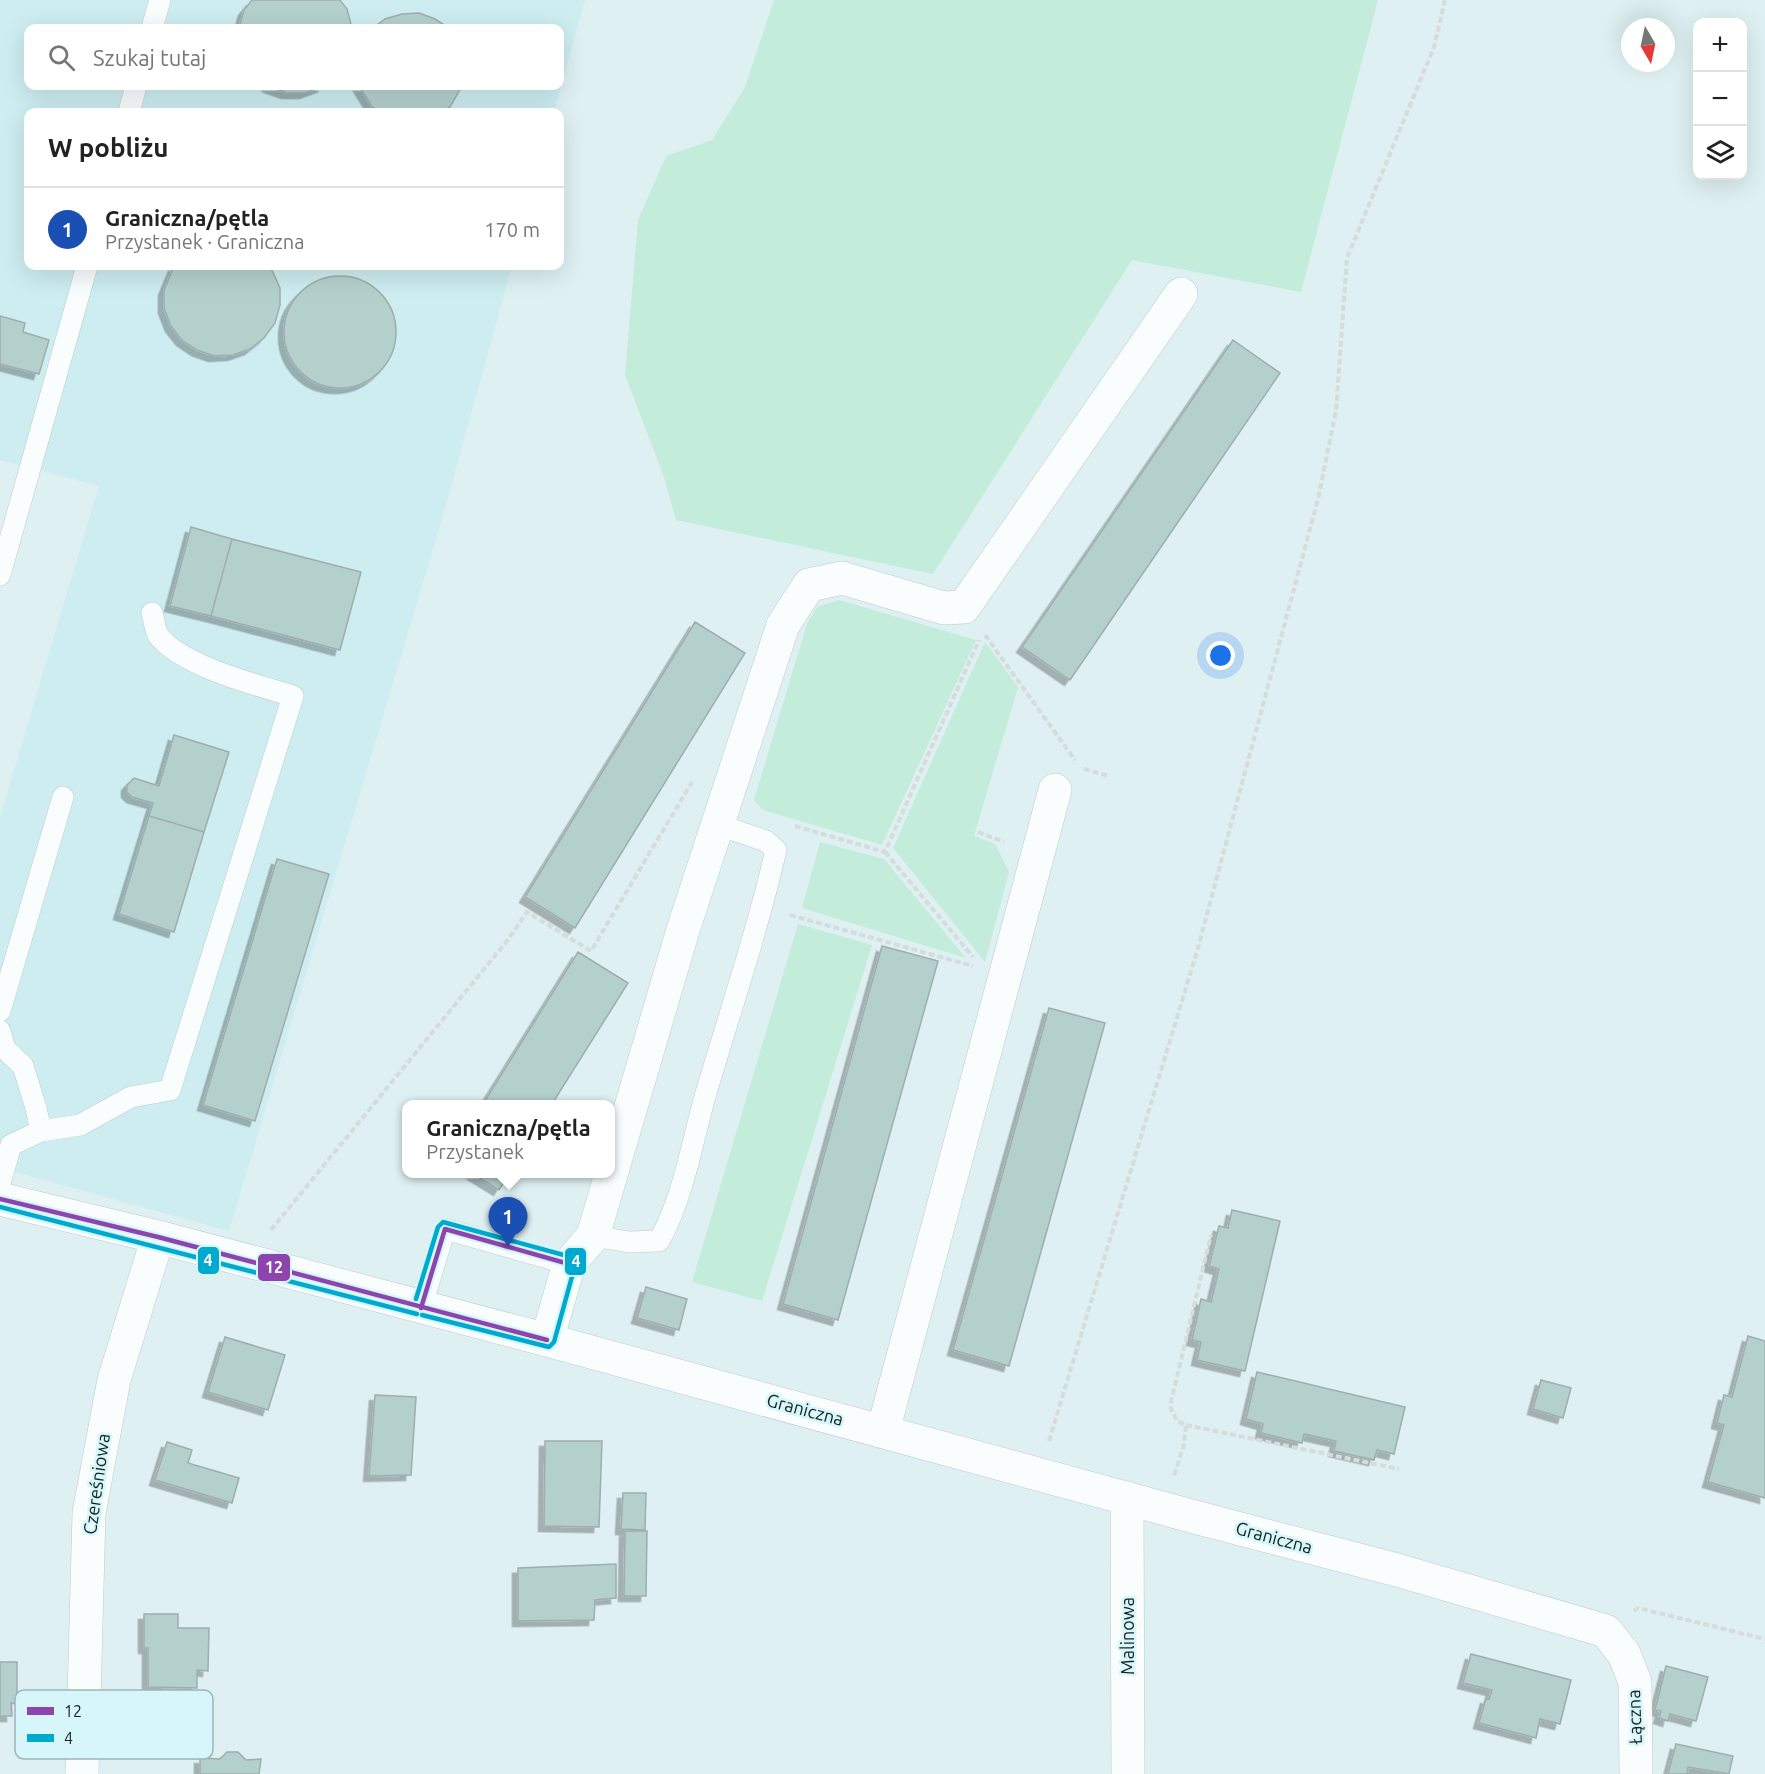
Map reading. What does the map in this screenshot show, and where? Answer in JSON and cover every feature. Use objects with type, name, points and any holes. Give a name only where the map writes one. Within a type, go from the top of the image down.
[{"type":"street","points":[[615,1161],[683,930],[783,625],[809,585],[842,578],[944,608],[964,607],[1181,294]]},
{"type":"street","points":[[883,1431],[1056,790]]},
{"type":"street","points":[[547,1340],[569,1264],[593,1236],[610,1178]]},
{"type":"street","name":"Graniczna","points":[[0,1199],[158,1237],[547,1340],[1039,1475],[1397,1570],[1606,1631]]},
{"type":"street","name":"Czereśniowa","points":[[84,1690],[89,1513],[114,1380],[158,1237]]},
{"type":"street","name":"Malinowa","points":[[1127,1498],[1128,1774]]},
{"type":"street","name":"Łączna","points":[[1606,1631],[1624,1654],[1635,1682],[1636,1774]]},
{"type":"street","name":"Czereśniowa","points":[[82,1759],[82,1774]]},
{"type":"lane","points":[[153,24],[160,0]]},
{"type":"lane","points":[[130,108],[135,90]]},
{"type":"lane","points":[[0,575],[86,270]]},
{"type":"lane","points":[[0,1183],[11,1145],[40,1131],[80,1125],[131,1097],[170,1090],[293,696],[245,682],[181,655],[158,634],[152,613]]},
{"type":"lane","points":[[0,1011],[63,797]]},
{"type":"lane","points":[[593,1236],[629,1242],[659,1240],[672,1218],[706,1094],[763,908],[776,850],[766,841],[719,825]]},
{"type":"lane","points":[[0,1031],[5,1049],[23,1066],[36,1108],[40,1131]]},
{"type":"lane","points":[[421,1308],[445,1229],[569,1264]]},
{"type":"path","points":[[1039,1475],[1198,948],[1318,499],[1336,411],[1347,258],[1434,47],[1444,0]]},
{"type":"path","points":[[885,852],[982,632],[1080,768],[1109,776]]},
{"type":"path","points":[[267,1235],[507,941],[527,912],[591,951],[694,780]]},
{"type":"path","points":[[763,908],[980,968],[968,950],[885,852],[789,825]]},
{"type":"path","points":[[1211,1235],[1170,1406],[1177,1420],[1186,1425],[1399,1469]]},
{"type":"path","points":[[1173,1479],[1184,1445],[1186,1425]]},
{"type":"path","points":[[1606,1631],[1638,1608],[1765,1640]]},
{"type":"shaded area","points":[[0,0],[585,0],[564,76],[564,24],[24,24],[24,90],[560,90],[555,108],[24,108],[24,270],[511,270],[442,519],[229,1231],[0,1168],[0,817],[99,486],[0,460]]},
{"type":"green space","points":[[774,0],[1378,0],[1301,292],[1132,260],[933,574],[676,520],[664,477],[625,375],[638,220],[666,156],[712,140],[745,87]]},
{"type":"green space","points":[[839,600],[976,640],[882,845],[763,810],[754,800],[807,624],[817,607]]},
{"type":"green space","points":[[985,642],[1018,687],[974,836],[995,844],[1009,872],[985,962],[893,848]]},
{"type":"green space","points":[[820,842],[884,859],[966,958],[802,908]]},
{"type":"green space","points":[[798,924],[872,945],[762,1301],[692,1282]]},
{"type":"building","points":[[252,0],[340,0],[347,9],[351,24],[240,24],[244,10]]},
{"type":"building","points":[[419,13],[443,24],[378,24],[385,19],[402,14]]},
{"type":"building","points":[[278,90],[313,90],[305,93],[287,93]]},
{"type":"building","points":[[361,90],[460,90],[448,108],[372,107]]},
{"type":"building","points":[[172,270],[272,270],[280,288],[280,305],[275,323],[264,338],[250,349],[233,355],[214,356],[197,350],[182,340],[171,326],[164,308],[164,290]]},
{"type":"building","points":[[340,276],[361,280],[380,292],[392,311],[396,332],[392,353],[380,372],[361,384],[340,388],[319,384],[300,372],[288,353],[284,332],[288,311],[300,292],[319,280]]},
{"type":"building","points":[[0,316],[25,323],[23,332],[49,340],[39,374],[0,364]]},
{"type":"building","points":[[1233,340],[1280,373],[1070,680],[1022,647]]},
{"type":"building","points":[[191,527],[232,539],[211,616],[170,606]]},
{"type":"building","points":[[232,539],[361,572],[340,650],[211,616]]},
{"type":"building","points":[[695,622],[745,653],[575,928],[525,897]]},
{"type":"building","points":[[174,735],[229,752],[204,832],[149,816],[153,803],[132,797],[127,792],[127,785],[134,778],[159,786]]},
{"type":"building","points":[[149,816],[204,832],[174,932],[119,914]]},
{"type":"building","points":[[277,859],[329,874],[255,1121],[203,1105]]},
{"type":"building","points":[[882,946],[938,961],[838,1320],[783,1304]]},
{"type":"building","points":[[578,952],[628,983],[555,1100],[486,1100]]},
{"type":"building","points":[[1049,1008],[1105,1023],[1009,1366],[953,1350]]},
{"type":"building","points":[[480,1178],[506,1178],[499,1190]]},
{"type":"building","points":[[1232,1210],[1280,1221],[1245,1371],[1197,1360],[1201,1342],[1192,1340],[1201,1299],[1211,1302],[1219,1269],[1209,1266],[1219,1226],[1228,1228]]},
{"type":"building","points":[[646,1287],[687,1299],[679,1330],[637,1318]]},
{"type":"building","points":[[1748,1336],[1765,1341],[1765,1498],[1708,1482],[1724,1425],[1717,1423],[1724,1395],[1732,1397]]},
{"type":"building","points":[[225,1337],[285,1355],[268,1410],[208,1392]]},
{"type":"building","points":[[1257,1372],[1405,1407],[1394,1454],[1377,1450],[1374,1460],[1334,1451],[1336,1441],[1304,1434],[1302,1443],[1261,1433],[1263,1424],[1246,1419]]},
{"type":"building","points":[[1541,1380],[1571,1388],[1563,1418],[1533,1409]]},
{"type":"building","points":[[375,1395],[416,1397],[411,1475],[369,1476]]},
{"type":"building","points":[[545,1441],[602,1441],[599,1527],[544,1526]]},
{"type":"building","points":[[167,1442],[192,1450],[188,1463],[239,1478],[232,1503],[155,1480]]},
{"type":"building","points":[[623,1493],[646,1493],[645,1530],[621,1529]]},
{"type":"building","points":[[625,1531],[647,1531],[646,1596],[624,1596]]},
{"type":"building","points":[[616,1564],[616,1598],[595,1600],[594,1620],[518,1621],[518,1568]]},
{"type":"building","points":[[144,1614],[178,1614],[178,1628],[209,1628],[208,1671],[197,1670],[197,1688],[148,1687],[148,1648],[144,1648]]},
{"type":"building","points":[[1471,1654],[1571,1680],[1560,1724],[1540,1719],[1536,1738],[1479,1723],[1486,1698],[1489,1699],[1492,1690],[1463,1683]]},
{"type":"building","points":[[0,1662],[17,1662],[17,1690],[15,1690],[15,1704],[11,1703],[12,1716],[0,1716]]},
{"type":"building","points":[[1666,1666],[1708,1677],[1696,1721],[1670,1714],[1668,1721],[1659,1718],[1661,1711],[1655,1710]]},
{"type":"building","points":[[1676,1744],[1733,1756],[1729,1774],[1688,1767],[1687,1774],[1668,1774]]},
{"type":"building","points":[[227,1752],[238,1752],[246,1760],[261,1759],[259,1774],[200,1774],[200,1759],[220,1759]]},
{"type":"transit line","name":"12","points":[[0,1199],[158,1237],[547,1340]]},
{"type":"transit line","name":"4","points":[[0,1207],[417,1314]]},
{"type":"transit line","name":"4","points":[[416,1299],[438,1227],[443,1222],[571,1257],[576,1262],[554,1342],[549,1347],[422,1315]]},
{"type":"transit line","name":"12","points":[[421,1308],[445,1229],[569,1264]]},
{"type":"place","name":"Graniczna/pętla","points":[[508,1247]]}]
